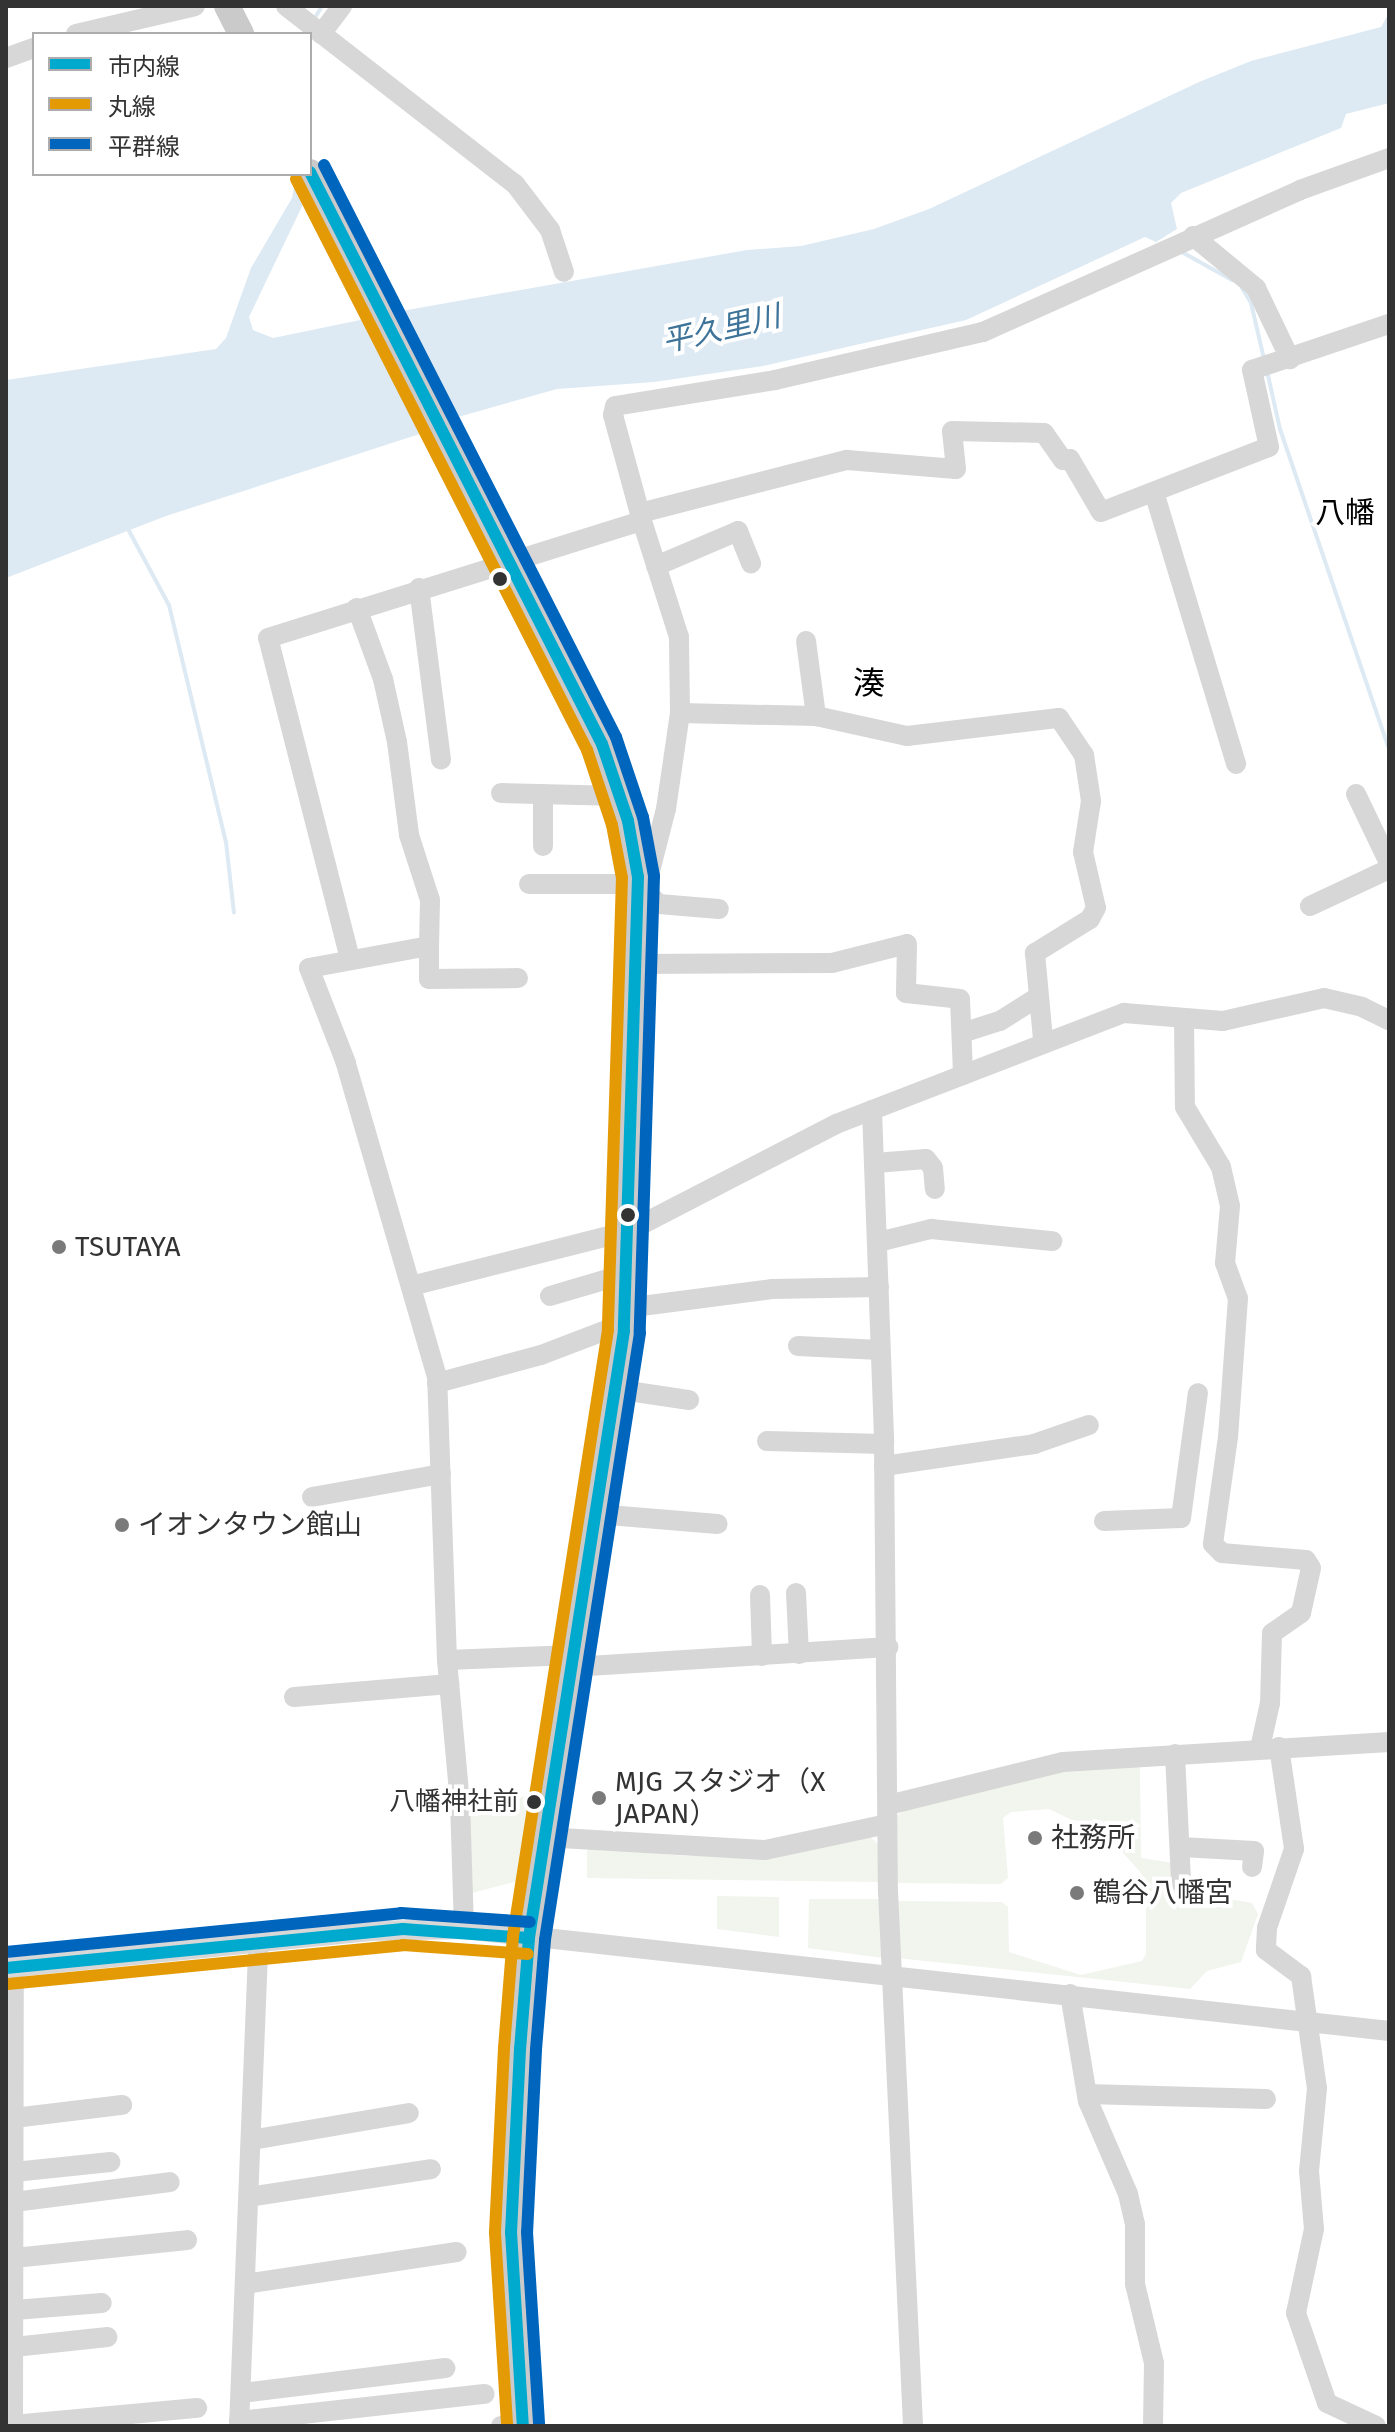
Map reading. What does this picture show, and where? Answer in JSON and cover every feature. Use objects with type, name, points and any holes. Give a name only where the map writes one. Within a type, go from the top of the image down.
[{"type":"main road","points":[[227,6],[240,32]]},
{"type":"main road","points":[[312,176],[602,744],[620,796],[638,884],[626,1315],[529,1938],[511,2189],[516,2425]]},
{"type":"street","points":[[317,31],[342,6]]},
{"type":"street","points":[[82,32],[114,21],[187,9]]},
{"type":"street","points":[[177,32],[187,9]]},
{"type":"street","points":[[292,11],[515,184],[550,230],[564,272]]},
{"type":"street","points":[[6,58],[32,49]]},
{"type":"street","points":[[529,884],[638,884],[649,875],[662,822],[680,713],[679,637],[641,517],[615,406],[775,380],[960,339],[1026,315],[1189,238],[1389,158]]},
{"type":"street","points":[[1189,238],[1256,288],[1274,364]]},
{"type":"street","points":[[350,959],[268,638],[641,517],[847,460],[956,469],[952,431],[1044,433],[1063,460],[1070,459],[1101,512],[1269,447],[1252,370],[1389,324]]},
{"type":"street","points":[[1154,492],[1236,764]]},
{"type":"street","points":[[656,566],[738,531],[751,563]]},
{"type":"street","points":[[419,588],[441,760]]},
{"type":"street","points":[[357,608],[383,679],[397,742],[409,835],[430,900],[429,979],[518,978]]},
{"type":"street","points":[[806,641],[816,716]]},
{"type":"street","points":[[680,713],[816,716],[907,736],[1059,718],[1084,755],[1089,789],[1083,852],[1096,908],[1090,919],[1035,953],[1043,1040]]},
{"type":"street","points":[[501,793],[620,796]]},
{"type":"street","points":[[543,794],[543,846]]},
{"type":"street","points":[[1356,794],[1389,863]]},
{"type":"street","points":[[1310,906],[1389,869]]},
{"type":"street","points":[[638,884],[659,904],[719,909]]},
{"type":"street","points":[[638,964],[832,963],[907,944],[906,993],[960,999],[963,1075]]},
{"type":"street","points":[[429,946],[309,968],[346,1063],[437,1383],[447,1660],[460,1803],[464,1929]]},
{"type":"street","points":[[962,1033],[1000,1021],[1038,997]]},
{"type":"street","points":[[411,1286],[629,1231],[872,1110],[1043,1040],[1124,1013],[1239,1019],[1324,998],[1389,1020]]},
{"type":"street","points":[[1184,1018],[1185,1107],[1221,1167],[1230,1206],[1225,1263],[1238,1298],[1228,1437],[1213,1544],[1222,1553],[1306,1560],[1311,1568],[1301,1613],[1272,1633],[1270,1703],[1270,1748],[1294,1849],[1267,1928],[1266,1950],[1301,1976],[1311,2022],[1317,2088],[1309,2171],[1314,2229],[1296,2313],[1327,2403],[1376,2426]]},
{"type":"street","points":[[872,1110],[884,1444],[892,1973],[913,2426]]},
{"type":"street","points":[[875,1163],[926,1159],[933,1168],[935,1189]]},
{"type":"street","points":[[878,1242],[931,1229],[1052,1241]]},
{"type":"street","points":[[550,1296],[628,1273]]},
{"type":"street","points":[[437,1383],[541,1355],[626,1315],[772,1289],[879,1287]]},
{"type":"street","points":[[798,1346],[880,1350]]},
{"type":"street","points":[[615,1389],[689,1400]]},
{"type":"street","points":[[1104,1521],[1181,1518],[1198,1393]]},
{"type":"street","points":[[884,1466],[1034,1444],[1089,1425]]},
{"type":"street","points":[[767,1441],[884,1444]]},
{"type":"street","points":[[312,1497],[441,1474]]},
{"type":"street","points":[[596,1514],[718,1524]]},
{"type":"street","points":[[796,1593],[799,1654]]},
{"type":"street","points":[[760,1595],[762,1656]]},
{"type":"street","points":[[447,1660],[573,1661],[762,1656],[888,1647]]},
{"type":"street","points":[[294,1697],[449,1684]]},
{"type":"street","points":[[544,1837],[765,1850],[1063,1762],[1389,1742]]},
{"type":"street","points":[[1175,1754],[1181,1883]]},
{"type":"street","points":[[1181,1847],[1254,1851],[1252,1867]]},
{"type":"street","points":[[197,2408],[13,2426],[15,2310],[11,2247],[14,2118],[10,1967],[368,1931],[464,1929],[892,1973],[1389,2031]]},
{"type":"street","points":[[258,1944],[239,2423],[485,2394]]},
{"type":"street","points":[[1070,1994],[1087,2094],[1128,2194],[1135,2224],[1135,2284],[1154,2363],[1153,2426]]},
{"type":"street","points":[[1087,2094],[1266,2099]]},
{"type":"street","points":[[14,2118],[122,2105]]},
{"type":"street","points":[[251,2140],[409,2113]]},
{"type":"street","points":[[14,2172],[110,2162]]},
{"type":"street","points":[[249,2197],[431,2169]]},
{"type":"street","points":[[14,2202],[170,2182]]},
{"type":"street","points":[[11,2247],[187,2240]]},
{"type":"street","points":[[245,2284],[457,2252]]},
{"type":"street","points":[[15,2310],[102,2303]]},
{"type":"street","points":[[14,2347],[107,2337]]},
{"type":"street","points":[[242,2393],[445,2368]]},
{"type":"shaded area","points":[[1134,1762],[1140,1769],[1141,1858],[1173,1863],[1182,1891],[1252,1903],[1258,1914],[1241,1962],[1207,1971],[1190,1989],[897,1958],[895,1901],[1002,1902],[1008,1907],[1009,1952],[1081,1975],[1142,1961],[1146,1954],[1146,1879],[1111,1839],[1049,1809],[1011,1812],[1003,1818],[1008,1878],[1001,1884],[895,1883],[893,1819],[912,1803],[1063,1766]]},
{"type":"shaded area","points":[[533,1796],[530,1810],[540,1811],[529,1878],[472,1893],[464,1801]]},
{"type":"shaded area","points":[[868,1835],[879,1845],[880,1882],[587,1878],[587,1847],[686,1856],[765,1856]]},
{"type":"shaded area","points":[[717,1896],[779,1897],[779,1937],[717,1929]]},
{"type":"shaded area","points":[[809,1899],[880,1899],[883,1958],[808,1948]]},
{"type":"water","name":"平久里川","points":[[1389,13],[1389,103],[1346,114],[1341,128],[1181,193],[1171,203],[1177,229],[1156,242],[1145,237],[966,320],[763,366],[654,382],[557,389],[451,419],[396,312],[747,250],[801,246],[874,229],[929,209],[1199,82],[1251,61],[1381,27]]},
{"type":"water","points":[[296,176],[307,196],[249,317],[253,330],[273,338],[370,318],[429,431],[166,516],[6,578],[6,380],[216,349],[226,338],[251,268],[292,198]]},
{"type":"waterway","points":[[313,21],[322,6]]},
{"type":"waterway","points":[[1180,251],[1232,280]]},
{"type":"waterway","points":[[1242,288],[1251,303],[1264,359]]},
{"type":"waterway","points":[[1267,371],[1280,429],[1388,746]]},
{"type":"waterway","points":[[128,529],[169,605],[226,842],[234,913]]},
{"type":"transit line","name":"平群線","points":[[324,165],[616,737],[643,817],[654,876],[640,1333],[545,1940],[536,2050],[527,2232],[539,2425]]},
{"type":"transit line","name":"市内線","points":[[312,176],[602,744],[628,821],[638,877],[624,1331],[529,1938],[520,2049],[511,2232],[523,2426]]},
{"type":"transit line","name":"丸線","points":[[296,179],[587,750],[612,825],[622,878],[608,1330],[513,1936],[504,2048],[495,2233],[507,2426]]},
{"type":"transit line","name":"平群線","points":[[6,1952],[401,1913],[530,1922]]},
{"type":"transit line","name":"市内線","points":[[6,1968],[403,1929],[529,1938]]},
{"type":"transit line","name":"丸線","points":[[8,1984],[403,1945],[528,1954]]},
{"type":"place","name":"TSUTAYA","points":[[59,1247]]},
{"type":"place","name":"イオンタウン館山","points":[[122,1525]]},
{"type":"place","name":"MJG スタジオ（X JAPAN）","points":[[599,1798]]},
{"type":"place","name":"八幡神社前","points":[[534,1802]]},
{"type":"place","name":"社務所","points":[[1035,1838]]},
{"type":"place","name":"鶴谷八幡宮","points":[[1077,1893]]},
{"type":"district","name":"八幡","points":[[1345,513]]},
{"type":"district","name":"湊","points":[[869,683]]}]
